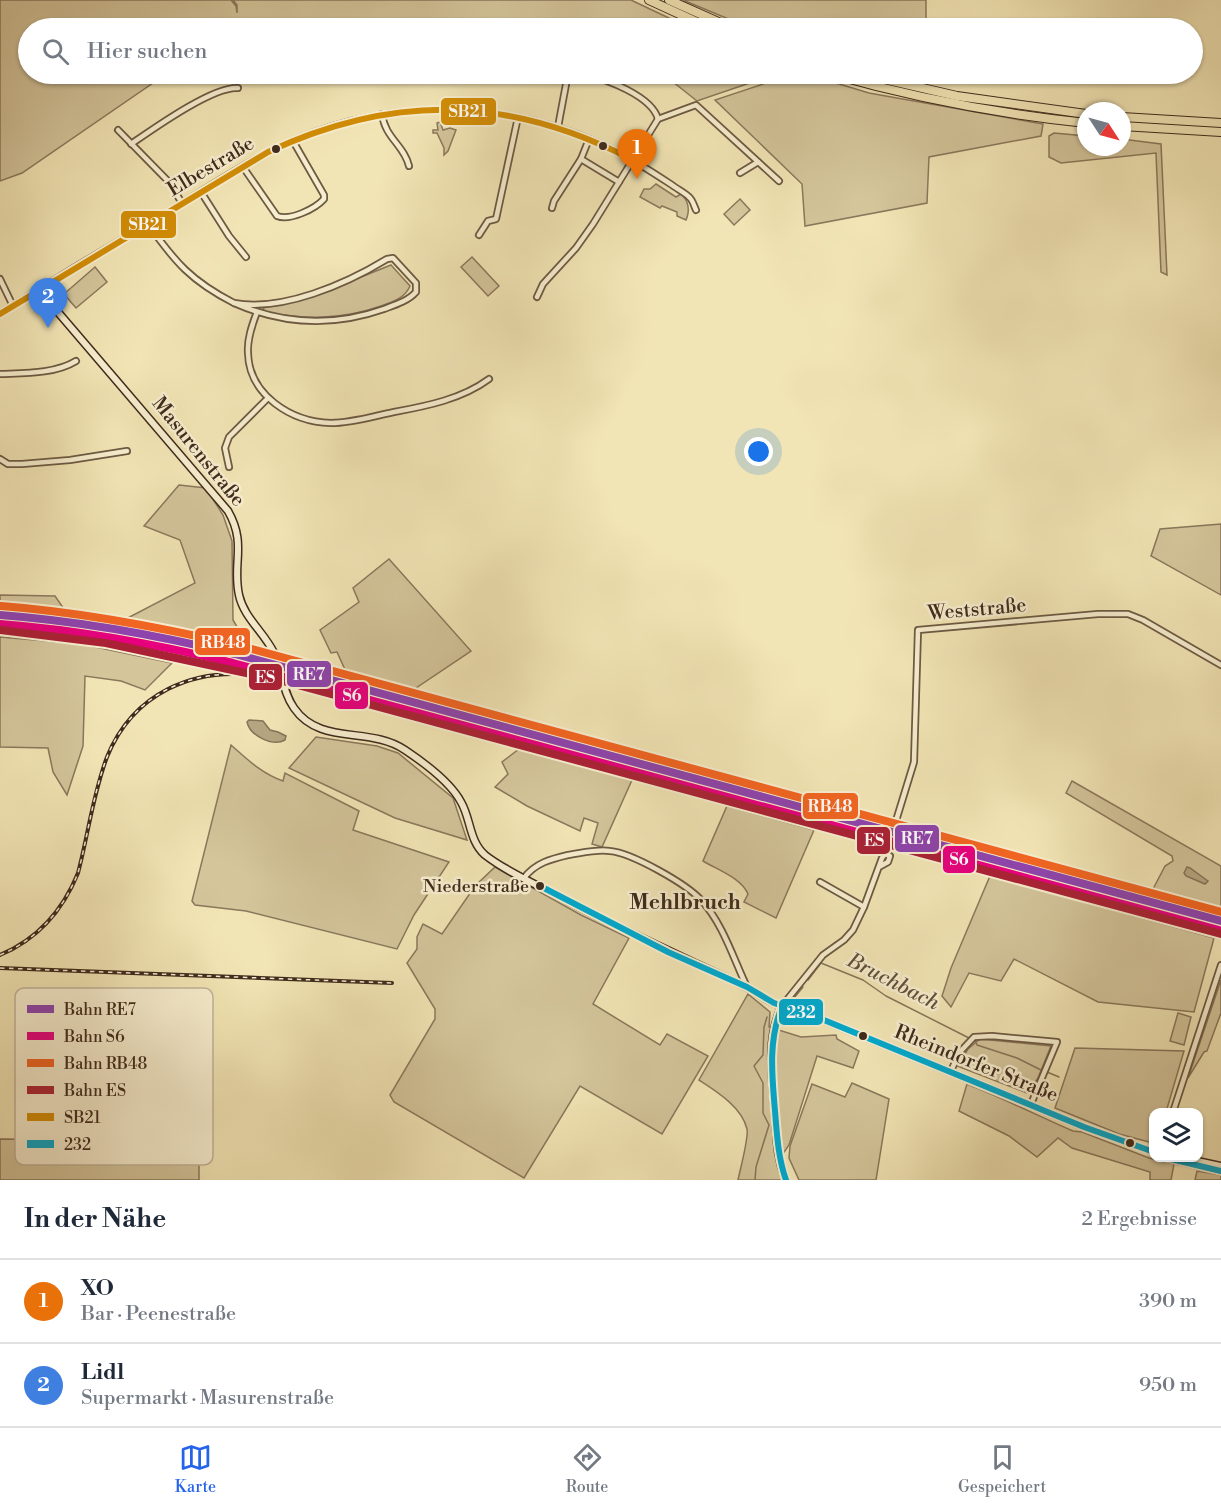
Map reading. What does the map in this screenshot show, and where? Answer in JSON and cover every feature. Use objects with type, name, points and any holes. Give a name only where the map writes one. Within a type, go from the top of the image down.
[{"type":"highway","points":[[650,0],[689,18]]},
{"type":"highway","points":[[669,0],[710,18]]},
{"type":"highway","points":[[870,84],[959,105],[1077,122]]},
{"type":"highway","points":[[905,84],[957,96],[1077,113]]},
{"type":"highway","points":[[1131,118],[1221,123]]},
{"type":"highway","points":[[1131,127],[1221,132]]},
{"type":"main road","name":"Elbestraße","points":[[0,314],[39,290]]},
{"type":"main road","name":"Masurenstraße","points":[[39,290],[228,511],[239,538],[238,585],[242,606],[273,650],[286,695],[297,712],[313,726],[326,732],[371,736],[397,744],[449,786],[462,802]]},
{"type":"main road","name":"Rheindorfer Straße","points":[[462,802],[478,847],[490,858],[524,878],[668,952],[747,987],[782,1006],[819,1018],[1084,1127],[1149,1150]]},
{"type":"main road","points":[[782,1006],[776,1018],[772,1047],[772,1077],[775,1136],[779,1162],[786,1180]]},
{"type":"main road","points":[[1187,1162],[1221,1169]]},
{"type":"main road","points":[[1197,1162],[1221,1169]]},
{"type":"street","points":[[558,127],[566,84]]},
{"type":"street","points":[[615,84],[653,108],[658,119]]},
{"type":"street","points":[[131,144],[190,106],[229,88],[238,88]]},
{"type":"street","points":[[537,297],[543,284],[584,236],[658,119],[696,105],[779,181]]},
{"type":"street","name":"Elbestraße","points":[[39,290],[274,149],[326,128],[382,114],[453,109],[518,117],[558,127],[589,138],[633,160],[691,198],[696,210]]},
{"type":"street","points":[[382,114],[384,127],[407,158],[409,166]]},
{"type":"street","points":[[479,235],[488,221],[496,219],[518,117]]},
{"type":"street","points":[[118,130],[168,181],[182,203]]},
{"type":"street","points":[[552,208],[554,201],[581,159],[589,138]]},
{"type":"street","points":[[243,167],[277,216],[286,218],[321,203],[324,195],[293,141]]},
{"type":"street","points":[[581,159],[619,182]]},
{"type":"street","points":[[740,173],[758,162]]},
{"type":"street","points":[[201,192],[229,237],[246,257]]},
{"type":"street","points":[[148,224],[170,256],[186,272],[234,303],[257,313],[297,320],[349,319],[397,304],[413,296],[417,287],[393,258],[387,259],[352,279],[291,299],[244,305],[234,303]]},
{"type":"street","points":[[0,279],[13,306]]},
{"type":"street","points":[[258,304],[249,337],[248,358],[253,375],[268,398],[291,414],[308,420],[341,422],[412,408],[452,398],[489,379]]},
{"type":"street","points":[[0,374],[44,371],[69,366],[76,361]]},
{"type":"street","points":[[229,467],[225,448],[229,437],[268,398]]},
{"type":"street","points":[[0,459],[8,464],[22,464],[70,460],[127,451]]},
{"type":"street","name":"Weststraße","points":[[895,824],[914,763],[918,630],[1128,614],[1143,620],[1221,665]]},
{"type":"street","points":[[524,878],[549,859],[601,850],[630,856],[658,871],[702,901],[724,936],[747,987]]},
{"type":"street","points":[[782,1006],[823,955],[844,940],[853,930],[879,867]]},
{"type":"street","points":[[820,882],[864,907]]},
{"type":"street","points":[[1175,1108],[1221,965]]},
{"type":"street","points":[[951,1071],[958,1053],[974,1037],[992,1036],[1057,1042],[1031,1104]]},
{"type":"shaded area","points":[[0,0],[231,0],[236,6],[237,13],[237,5],[233,0],[631,0],[669,18],[18,18],[18,84],[151,84],[22,173],[0,181]]},
{"type":"shaded area","points":[[683,0],[926,0],[926,18],[726,18]]},
{"type":"shaded area","points":[[676,84],[747,84],[697,101]]},
{"type":"shaded area","points":[[763,84],[839,84],[869,93],[1043,124],[1041,136],[929,157],[927,203],[805,226],[802,184],[715,100]]},
{"type":"shaded area","points":[[440,122],[443,130],[450,128],[456,130],[448,151],[444,155],[444,148],[437,133],[433,133],[433,130],[438,130],[437,123]]},
{"type":"shaded area","points":[[1054,133],[1077,135],[1077,156],[1128,156],[1061,163],[1049,157],[1049,136]]},
{"type":"shaded area","points":[[1131,140],[1161,144],[1167,275],[1161,272],[1156,153],[1131,156]]},
{"type":"shaded area","points":[[656,184],[676,197],[681,194],[684,197],[688,206],[686,220],[677,216],[677,212],[662,206],[660,208],[640,197],[644,189],[650,189]]},
{"type":"shaded area","points":[[740,199],[750,210],[734,225],[724,214]]},
{"type":"shaded area","points":[[472,257],[499,286],[488,296],[461,267]]},
{"type":"shaded area","points":[[391,265],[410,286],[408,290],[394,301],[366,311],[338,316],[310,317],[266,313],[263,309],[266,306],[319,294]]},
{"type":"shaded area","points":[[95,267],[107,282],[76,308],[64,294]]},
{"type":"shaded area","points":[[179,485],[206,488],[223,515],[232,541],[233,620],[247,644],[244,649],[120,622],[195,583],[180,540],[144,526]]},
{"type":"shaded area","points":[[1221,524],[1221,595],[1151,556],[1160,529]]},
{"type":"shaded area","points":[[389,559],[471,651],[410,692],[347,674],[337,652],[331,653],[320,630],[359,602],[353,588]]},
{"type":"shaded area","points":[[0,595],[55,596],[66,612],[0,609]]},
{"type":"shaded area","points":[[0,637],[81,644],[172,663],[145,690],[121,681],[85,676],[83,746],[67,795],[53,772],[48,748],[0,747]]},
{"type":"shaded area","points":[[249,720],[263,721],[270,730],[286,736],[285,740],[274,742],[257,736],[249,727],[247,722]]},
{"type":"shaded area","points":[[316,737],[377,746],[398,753],[453,798],[467,840],[395,818],[289,768]]},
{"type":"shaded area","points":[[231,745],[268,774],[283,781],[285,773],[359,811],[353,830],[449,862],[414,915],[397,949],[246,911],[195,905],[192,901]]},
{"type":"shaded area","points":[[519,749],[632,780],[602,847],[592,844],[598,823],[584,818],[580,831],[527,806],[495,787],[508,774],[502,762]]},
{"type":"shaded area","points":[[1072,781],[1221,866],[1221,915],[1151,893],[1165,866],[1173,861],[1172,856],[1066,793]]},
{"type":"shaded area","points":[[727,806],[814,830],[776,918],[744,902],[748,894],[740,883],[703,861]]},
{"type":"shaded area","points":[[495,867],[581,915],[629,938],[593,1004],[660,1045],[667,1034],[708,1056],[662,1134],[580,1086],[524,1178],[394,1102],[390,1095],[435,1019],[435,1009],[407,963],[417,949],[417,937],[423,924],[442,934],[475,886]]},
{"type":"shaded area","points":[[1187,867],[1208,881],[1205,884],[1186,876],[1184,873]]},
{"type":"shaded area","points":[[990,876],[1214,938],[1194,1012],[1098,1002],[1014,959],[1001,981],[969,973],[951,1007],[942,996],[951,968]]},
{"type":"shaded area","points":[[1221,980],[1221,1013],[1207,1051],[1204,1052],[1188,1078]]},
{"type":"shaded area","points":[[748,994],[770,1012],[769,1027],[801,1037],[836,1035],[837,1039],[859,1051],[853,1068],[817,1056],[789,1145],[778,1161],[785,1180],[738,1180],[747,1139],[744,1121],[728,1100],[699,1080]]},
{"type":"shaded area","points":[[1178,1013],[1191,1017],[1184,1045],[1170,1041]]},
{"type":"shaded area","points":[[980,1039],[1051,1046],[1038,1078],[1029,1092],[957,1066],[968,1049]]},
{"type":"shaded area","points":[[1075,1048],[1184,1051],[1167,1108],[1149,1108],[1149,1142],[1119,1134],[1055,1108]]},
{"type":"shaded area","points":[[852,1083],[889,1099],[876,1180],[799,1180],[789,1158],[790,1146],[812,1084],[845,1097]]},
{"type":"shaded area","points":[[967,1084],[1073,1131],[1082,1132],[1149,1158],[1149,1162],[1174,1164],[1171,1180],[1150,1180],[1150,1172],[1072,1148],[1058,1138],[1037,1157],[1009,1136],[959,1111]]},
{"type":"shaded area","points":[[0,1139],[15,1139],[15,1165],[199,1165],[199,1180],[0,1180]]},
{"type":"shaded area","points":[[1197,1171],[1221,1175],[1221,1180],[1195,1180]]},
{"type":"waterway","name":"Bruchbach","points":[[808,980],[821,963],[863,980],[886,996],[969,1038]]},
{"type":"waterway","name":"Bruchbach","points":[[794,998],[803,987]]},
{"type":"waterway","name":"Bruchbach","points":[[755,1180],[756,1167],[769,1125],[763,1113],[763,1083],[754,1066],[763,1055],[764,1027],[767,1017]]},
{"type":"waterway","name":"Bruchbach","points":[[975,1040],[977,1045],[1017,1058],[1041,1070]]},
{"type":"waterway","name":"Bruchbach","points":[[1047,1072],[1059,1077]]},
{"type":"railway","points":[[0,955],[26,941],[37,932],[48,922],[65,899],[78,873],[94,800],[107,757],[118,735],[133,716],[149,701],[189,680],[212,675],[260,676]]},
{"type":"railway","points":[[0,968],[392,983]]},
{"type":"rail line","name":"RB48","points":[[1,606],[120,621],[237,645],[1221,912]]},
{"type":"rail line","name":"RE7","points":[[0,615],[118,630],[235,654],[1221,921]]},
{"type":"rail line","name":"S6","points":[[0,624],[117,639],[233,663],[1219,930]]},
{"type":"rail line","name":"ES","points":[[0,630],[106,643],[279,680],[1221,934]]},
{"type":"transit line","name":"SB21","points":[[0,314],[268,152],[315,133],[361,119],[406,112],[452,110],[497,114],[542,123],[587,139],[633,160]]},
{"type":"transit line","name":"232","points":[[540,886],[668,952],[747,987],[774,1003],[819,1018],[1084,1127],[1149,1150]]},
{"type":"transit line","name":"232","points":[[782,1006],[775,1032],[772,1071],[778,1146],[786,1180]]},
{"type":"transit line","name":"232","points":[[1184,1162],[1221,1171]]},
{"type":"place","name":"XO","points":[[637,179]]},
{"type":"place","name":"Lidl","points":[[48,328]]},
{"type":"place","name":"Niederstraße","points":[[540,886]]},
{"type":"district","name":"Mehlbruch","points":[[685,903]]}]
